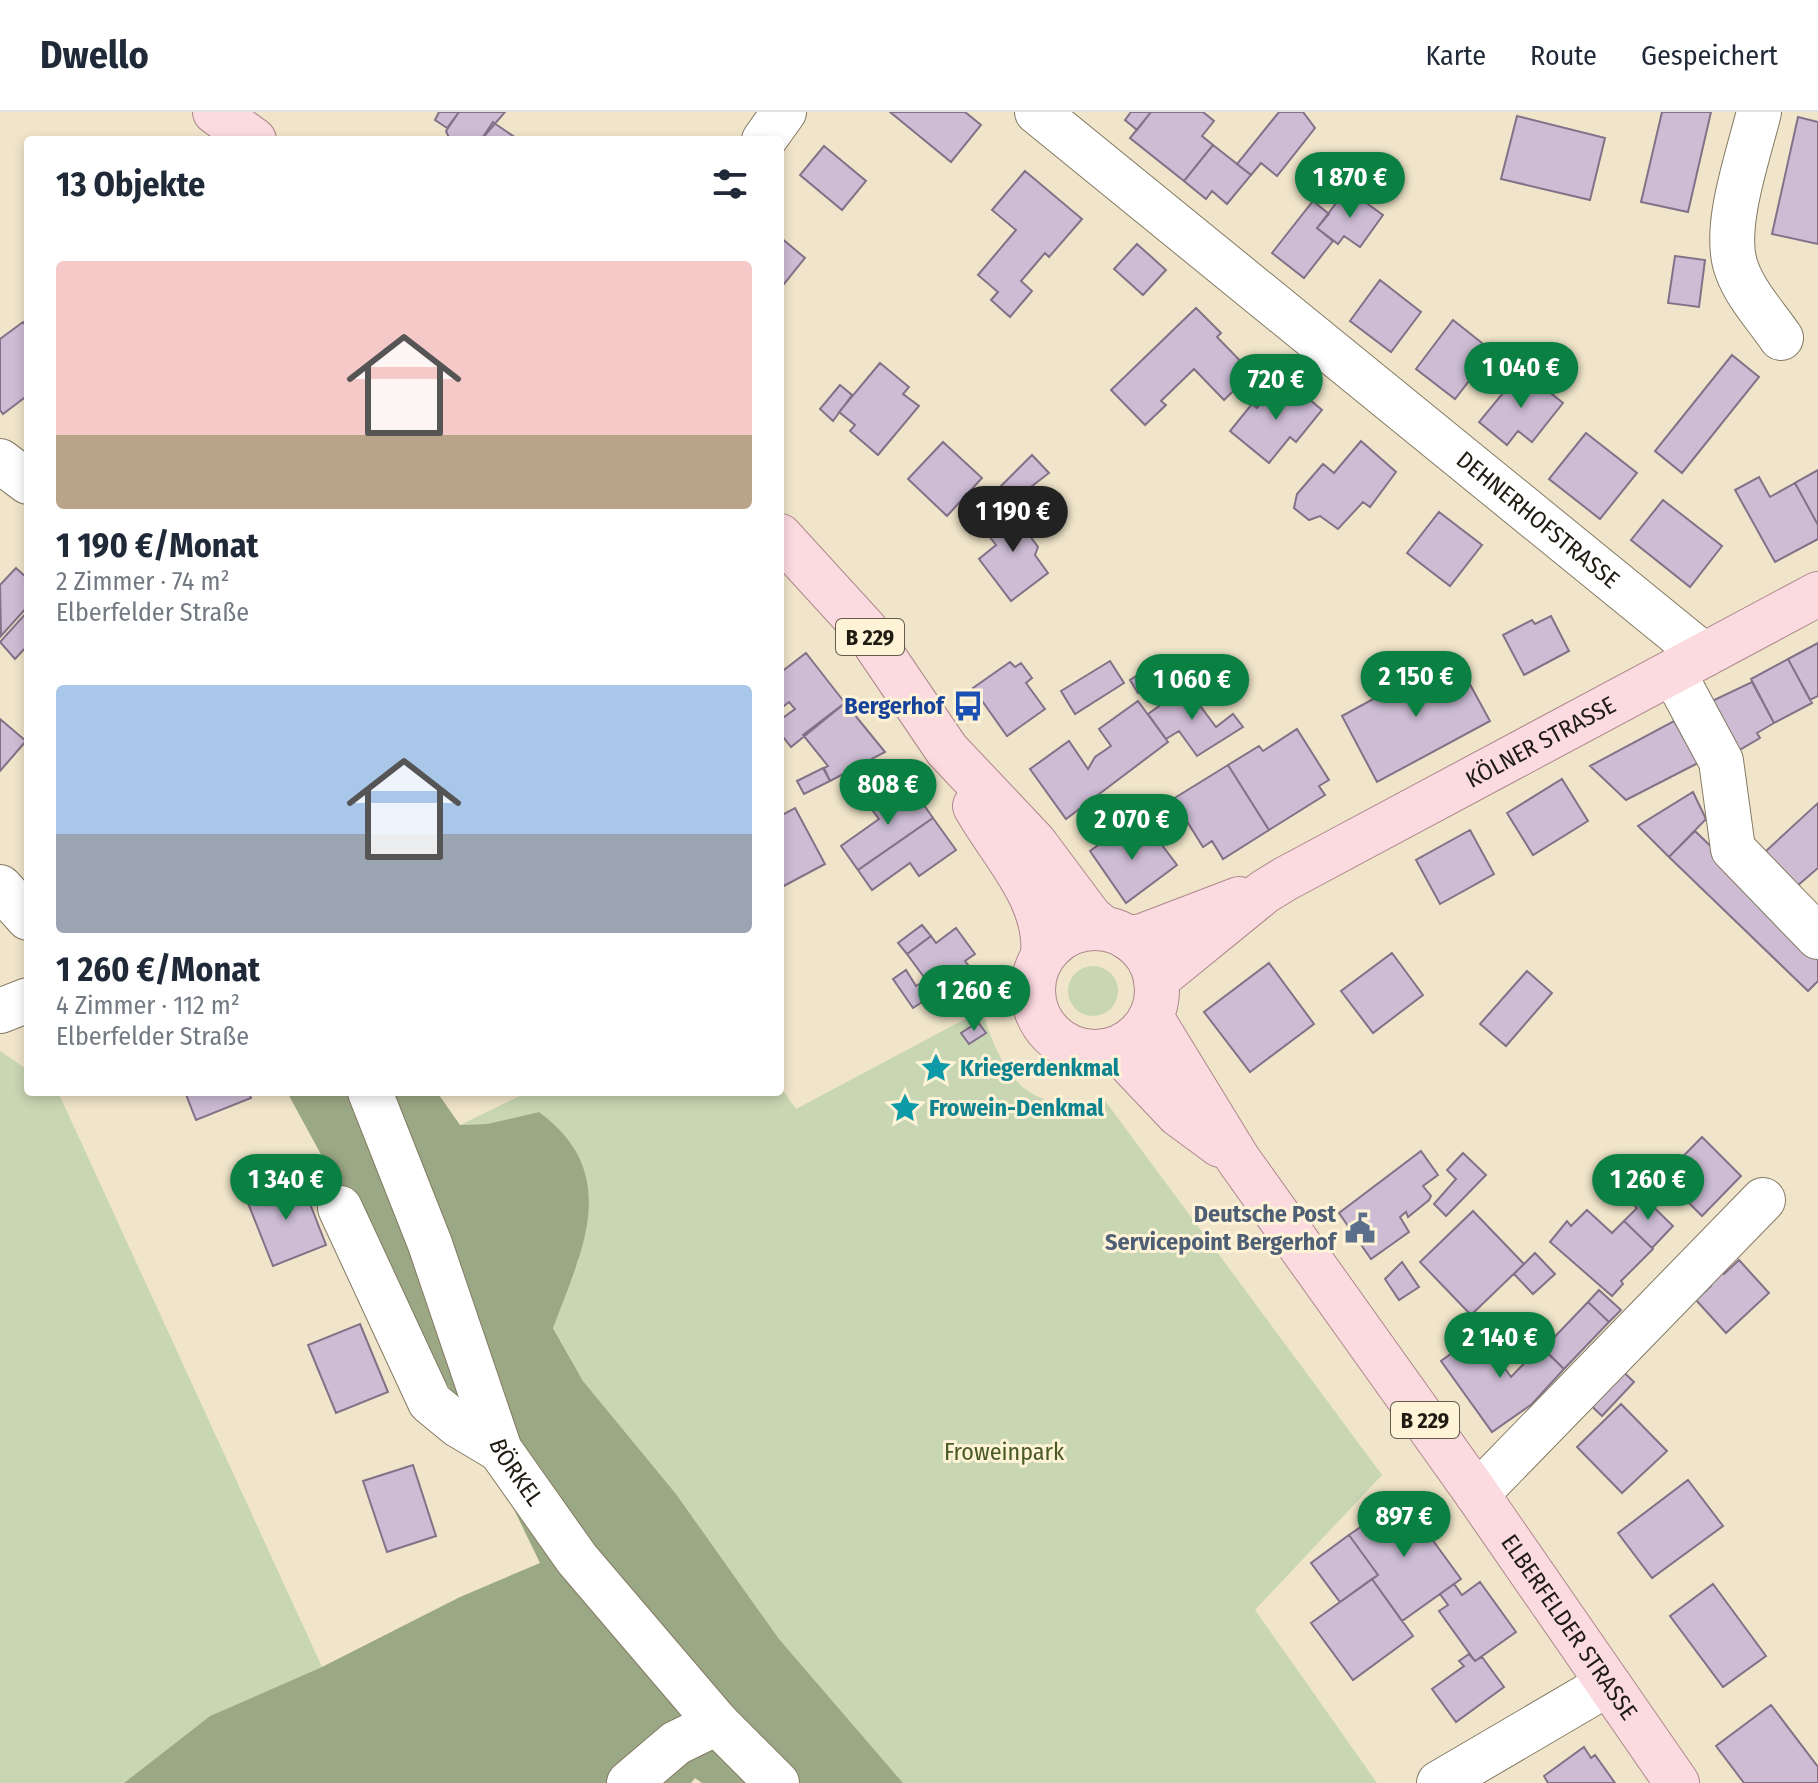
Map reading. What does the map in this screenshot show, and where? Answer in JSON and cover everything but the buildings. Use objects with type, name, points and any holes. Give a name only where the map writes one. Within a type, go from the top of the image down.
[{"type":"main road","points":[[215,112],[248,136]]},
{"type":"main road","name":"B 229","points":[[784,540],[865,629],[947,750],[984,822],[1034,900],[1045,935],[1043,955],[1033,985],[1039,1017],[1048,1031],[1075,1049],[1107,1051]]},
{"type":"main road","name":"KÖLNER STRASSE","points":[[1116,933],[1142,936],[1211,907],[1264,892],[1818,594]]},
{"type":"main road","name":"B 229","points":[[947,750],[1034,842],[1090,917],[1145,956],[1154,998]]},
{"type":"main road","name":"KÖLNER STRASSE","points":[[1154,998],[1264,892]]},
{"type":"main road","points":[[1043,955],[1069,934],[1116,933]]},
{"type":"main road","points":[[1107,1051],[1135,1037],[1154,998]]},
{"type":"main road","name":"ELBERFELDER STRASSE","points":[[1154,998],[1238,1159],[1477,1494],[1677,1783]]},
{"type":"main road","name":"ELBERFELDER STRASSE","points":[[1107,1051],[1125,1058],[1178,1114],[1238,1159]]},
{"type":"street","points":[[767,136],[784,112]]},
{"type":"street","name":"DEHNERHOFSTRASSE","points":[[1037,112],[1688,664]]},
{"type":"street","points":[[1759,112],[1732,229],[1732,249],[1737,270],[1749,293],[1781,338]]},
{"type":"street","points":[[0,461],[24,479]]},
{"type":"street","points":[[1688,664],[1721,761],[1733,849],[1818,937]]},
{"type":"street","points":[[0,887],[24,914]]},
{"type":"street","points":[[0,1011],[24,1002]]},
{"type":"street","name":"BÖRKEL","points":[[372,1096],[430,1244],[500,1450],[577,1559],[717,1723],[777,1783]]},
{"type":"street","points":[[1477,1494],[1763,1200]]},
{"type":"street","points":[[340,1208],[430,1402],[458,1425],[500,1450]]},
{"type":"street","points":[[1439,1783],[1608,1684]]},
{"type":"street","points":[[629,1783],[676,1743],[717,1723]]},
{"type":"green space","points":[[1093,966],[1111,973],[1118,991],[1111,1009],[1093,1016],[1075,1009],[1068,991],[1075,973]]},
{"type":"green space","name":"Froweinpark","points":[[982,1010],[999,1054],[1022,1086],[1037,1096],[1055,1102],[1077,1103],[1103,1098],[1382,1475],[1255,1610],[1377,1783],[903,1783],[779,1639],[676,1494],[583,1381],[553,1327],[579,1260],[539,1112],[487,1124],[460,1125],[520,1096],[784,1096],[784,1092],[796,1109]]},
{"type":"green space","points":[[0,1051],[24,1067],[24,1096],[60,1096],[322,1667],[210,1716],[124,1783],[0,1783]]},
{"type":"green space","points":[[289,1096],[440,1096],[460,1125],[487,1124],[539,1112],[565,1136],[580,1160],[588,1186],[588,1213],[584,1241],[553,1328],[583,1381],[676,1494],[779,1639],[903,1783],[702,1783],[695,1778],[691,1783],[124,1783],[210,1716],[322,1667],[460,1597],[540,1563],[474,1427],[440,1373]]},
{"type":"place","name":"Bergerhof","points":[[968,706]]},
{"type":"place","name":"Kriegerdenkmal","points":[[936,1068]]},
{"type":"place","name":"Frowein-Denkmal","points":[[905,1108]]},
{"type":"place","name":"Deutsche Post Servicepoint Bergerhof","points":[[1360,1228]]}]
